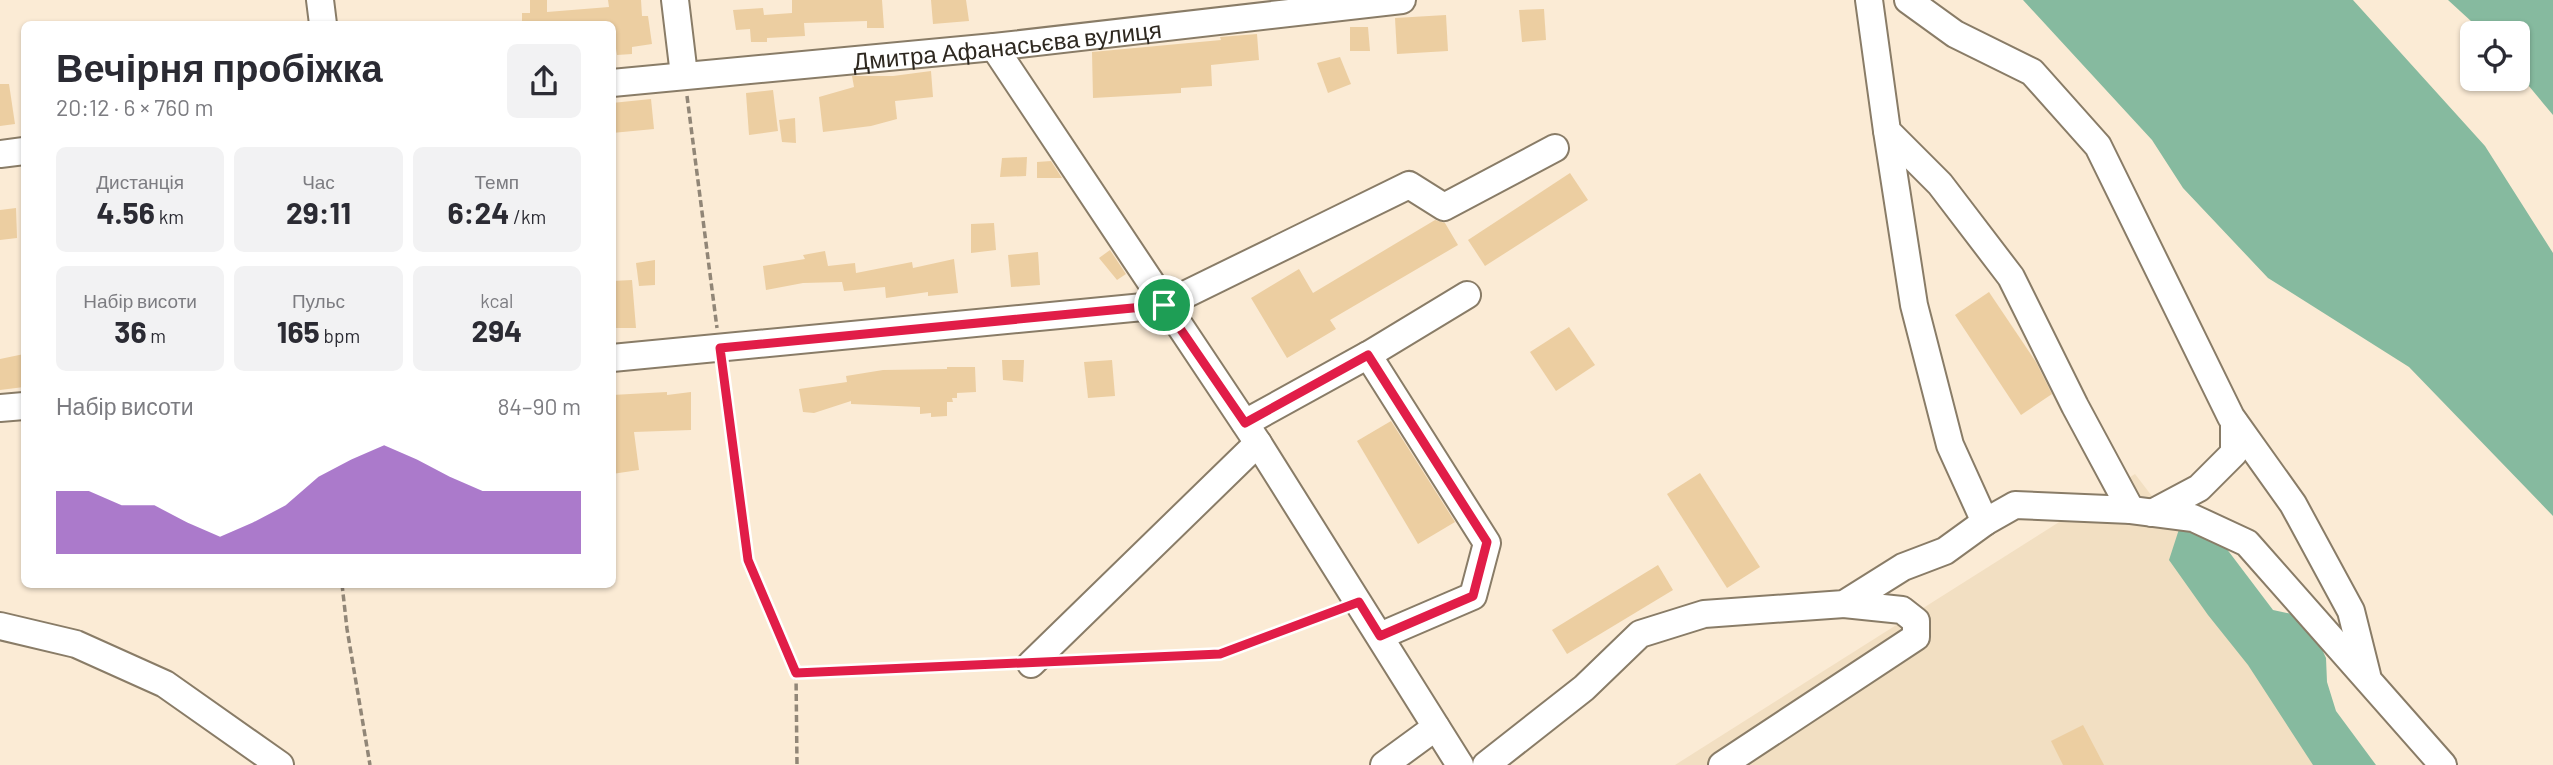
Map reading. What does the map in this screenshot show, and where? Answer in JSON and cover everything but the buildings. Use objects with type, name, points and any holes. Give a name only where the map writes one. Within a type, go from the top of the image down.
[{"type":"street","points":[[320,0],[323,21]]},
{"type":"street","points":[[675,0],[684,75]]},
{"type":"street","name":"Дмитра Афанасьєва вулиця","points":[[616,83],[994,47],[1402,0]]},
{"type":"street","points":[[1869,0],[1914,304],[1950,445],[1985,522]]},
{"type":"street","points":[[1909,0],[1955,34],[2032,72],[2098,146],[2234,422],[2293,505],[2351,611],[2368,680]]},
{"type":"street","points":[[994,47],[1252,433],[1460,765]]},
{"type":"street","points":[[1887,131],[1940,184],[2011,277],[2074,406],[2142,511]]},
{"type":"street","points":[[616,358],[1164,305],[1409,185],[1444,208],[1555,149]]},
{"type":"street","points":[[0,154],[21,151]]},
{"type":"street","points":[[1031,664],[1252,433],[1368,355],[1467,295]]},
{"type":"street","points":[[1368,355],[1487,542],[1473,596],[1380,636]]},
{"type":"street","points":[[0,408],[21,406]]},
{"type":"street","points":[[2142,511],[2199,488],[2234,453],[2234,422]]},
{"type":"street","points":[[1844,604],[1903,567],[1945,551],[1985,522],[2015,505],[2142,511],[2193,518],[2247,542],[2443,765]]},
{"type":"street","points":[[1486,765],[1584,688],[1640,635],[1704,614],[1844,604],[1902,610],[1916,621],[1916,637],[1721,765]]},
{"type":"street","points":[[0,626],[76,644],[166,684],[280,765]]},
{"type":"street","points":[[1384,765],[1436,727]]},
{"type":"path","points":[[684,75],[748,560],[796,673],[797,765]]},
{"type":"path","points":[[342,588],[370,765]]},
{"type":"path","points":[[796,673],[1220,654],[1359,602]]},
{"type":"shaded area","points":[[2135,474],[2358,765],[1675,765]]},
{"type":"green space","points":[[2023,0],[2353,0],[2485,146],[2553,253],[2553,516],[2409,367],[2268,278],[2183,188],[2152,140]]},
{"type":"green space","points":[[2448,0],[2553,0],[2553,115],[2530,87],[2530,21],[2471,21]]},
{"type":"green space","points":[[2181,523],[2220,540],[2273,610],[2292,614],[2314,632],[2326,658],[2327,682],[2336,711],[2376,765],[2313,765],[2248,665],[2169,560]]},
{"type":"route","points":[[1164,305],[1245,423],[1368,355],[1487,542],[1473,596],[1380,636],[1359,602],[1220,654],[796,673],[748,560],[720,348],[1164,305]]}]
